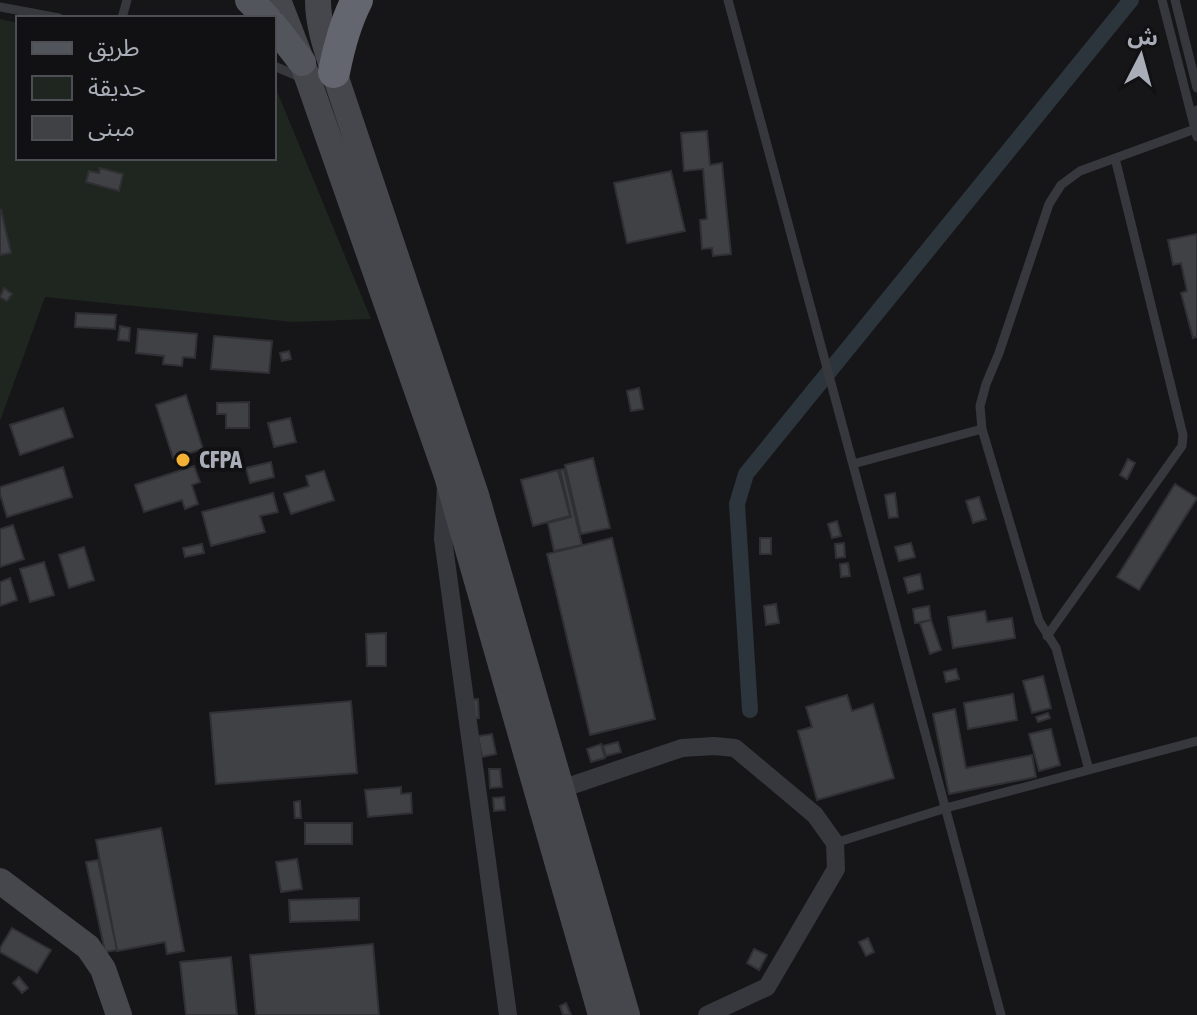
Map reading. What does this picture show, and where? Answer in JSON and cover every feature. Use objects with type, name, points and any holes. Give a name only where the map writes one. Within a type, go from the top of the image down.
[{"type":"highway","points":[[304,70],[341,40],[357,0]]},
{"type":"main road","points":[[249,0],[265,16]]},
{"type":"main road","points":[[278,0],[447,476],[601,1015]]},
{"type":"main road","points":[[304,70],[321,31],[318,0]]},
{"type":"main road","points":[[276,29],[304,70],[476,495],[627,1015]]},
{"type":"main road","points":[[0,881],[88,947],[103,969],[119,1015]]},
{"type":"street","points":[[447,476],[443,539],[508,1015]]},
{"type":"street","points":[[561,789],[682,748],[735,748],[815,815],[835,843],[836,869],[767,987],[707,1015]]},
{"type":"lane","points":[[728,0],[1001,1015]]},
{"type":"lane","points":[[1162,0],[1196,133]]},
{"type":"lane","points":[[1175,0],[1197,88]]},
{"type":"lane","points":[[0,7],[48,16]]},
{"type":"lane","points":[[1196,133],[1197,110]]},
{"type":"lane","points":[[1089,770],[1056,648],[1039,621],[982,429],[980,406],[1049,204],[1061,185],[1080,171],[1196,133]]},
{"type":"lane","points":[[1047,636],[1182,446],[1183,435],[1115,158]]},
{"type":"lane","points":[[853,464],[982,429]]},
{"type":"lane","points":[[835,843],[946,808],[1197,741]]},
{"type":"green space","points":[[0,19],[16,23],[16,160],[276,160],[276,89],[371,319],[293,322],[45,297],[0,421]]},
{"type":"building","points":[[707,131],[710,165],[722,163],[731,254],[713,256],[712,248],[702,249],[700,220],[707,219],[703,169],[684,171],[681,133]]},
{"type":"building","points":[[100,168],[123,174],[119,191],[86,182],[89,171],[99,173]]},
{"type":"building","points":[[671,171],[685,231],[627,243],[614,183]]},
{"type":"building","points":[[0,211],[11,253],[0,255]]},
{"type":"building","points":[[1197,234],[1197,337],[1193,338],[1181,293],[1187,291],[1181,263],[1173,265],[1168,240]]},
{"type":"building","points":[[4,288],[12,294],[7,301],[0,297]]},
{"type":"building","points":[[76,313],[116,315],[115,329],[75,327]]},
{"type":"building","points":[[120,326],[130,328],[129,341],[118,340]]},
{"type":"building","points":[[138,329],[197,334],[195,358],[183,357],[182,366],[163,364],[164,356],[136,353]]},
{"type":"building","points":[[214,336],[272,341],[269,373],[211,369]]},
{"type":"building","points":[[289,351],[291,359],[282,361],[280,353]]},
{"type":"building","points":[[639,388],[643,409],[631,411],[627,391]]},
{"type":"building","points":[[186,395],[203,449],[173,458],[156,405]]},
{"type":"building","points":[[249,402],[249,428],[226,428],[226,414],[217,414],[217,403]]},
{"type":"building","points":[[63,408],[73,437],[20,455],[10,425]]},
{"type":"building","points":[[290,418],[296,442],[274,447],[268,423]]},
{"type":"building","points":[[593,458],[610,528],[581,534],[565,465]]},
{"type":"building","points":[[1128,459],[1135,463],[1127,479],[1120,475]]},
{"type":"building","points":[[271,462],[274,477],[250,483],[246,468]]},
{"type":"building","points":[[194,466],[200,482],[192,485],[198,504],[185,509],[182,500],[144,512],[135,485]]},
{"type":"building","points":[[63,467],[72,497],[7,517],[0,487]]},
{"type":"building","points":[[564,469],[582,545],[554,551],[548,523],[571,517],[560,470]]},
{"type":"building","points":[[558,470],[570,516],[533,526],[521,480]]},
{"type":"building","points":[[324,471],[334,500],[291,514],[284,494],[309,486],[306,476]]},
{"type":"building","points":[[1175,484],[1197,498],[1139,590],[1117,577]]},
{"type":"building","points":[[273,493],[278,512],[260,516],[265,532],[211,546],[202,512]]},
{"type":"building","points":[[895,493],[898,517],[889,518],[885,495]]},
{"type":"building","points":[[979,497],[986,519],[973,523],[966,501]]},
{"type":"building","points":[[837,521],[841,536],[832,538],[828,524]]},
{"type":"building","points":[[13,525],[24,559],[0,567],[0,529]]},
{"type":"building","points":[[612,538],[655,719],[590,735],[547,554]]},
{"type":"building","points":[[760,538],[771,538],[771,554],[760,554]]},
{"type":"building","points":[[844,543],[845,557],[836,558],[835,544]]},
{"type":"building","points":[[911,543],[915,557],[899,561],[895,547]]},
{"type":"building","points":[[202,544],[204,553],[185,557],[183,548]]},
{"type":"building","points":[[84,547],[94,580],[69,588],[59,555]]},
{"type":"building","points":[[44,562],[54,595],[30,602],[20,569]]},
{"type":"building","points":[[848,563],[850,576],[841,577],[840,564]]},
{"type":"building","points":[[920,574],[923,589],[908,593],[904,578]]},
{"type":"building","points":[[10,578],[17,600],[0,606],[0,582]]},
{"type":"building","points":[[776,604],[779,623],[766,625],[764,606]]},
{"type":"building","points":[[929,606],[931,620],[915,623],[913,609]]},
{"type":"building","points":[[985,611],[987,622],[1012,618],[1015,638],[953,648],[948,617]]},
{"type":"building","points":[[931,620],[941,650],[930,654],[920,623]]},
{"type":"building","points":[[386,633],[386,666],[367,666],[366,634]]},
{"type":"building","points":[[956,669],[959,679],[946,682],[944,672]]},
{"type":"building","points":[[1043,676],[1051,708],[1032,713],[1023,681]]},
{"type":"building","points":[[1013,694],[1017,720],[968,729],[964,703]]},
{"type":"building","points":[[847,695],[852,711],[873,704],[894,778],[817,800],[798,731],[812,727],[806,707]]},
{"type":"building","points":[[478,699],[479,718],[469,719],[468,700]]},
{"type":"building","points":[[351,701],[357,773],[216,784],[210,713]]},
{"type":"building","points":[[955,709],[966,768],[1032,755],[1036,777],[949,794],[933,714]]},
{"type":"building","points":[[1048,713],[1050,718],[1038,722],[1036,717]]},
{"type":"building","points":[[1051,729],[1060,765],[1039,771],[1029,734]]},
{"type":"building","points":[[492,734],[496,754],[482,757],[478,736]]},
{"type":"building","points":[[618,742],[621,752],[606,756],[603,746]]},
{"type":"building","points":[[601,744],[605,758],[591,762],[587,749]]},
{"type":"building","points":[[489,769],[500,769],[502,787],[490,788]]},
{"type":"building","points":[[401,787],[401,794],[411,793],[412,813],[368,817],[365,790]]},
{"type":"building","points":[[504,797],[505,810],[494,811],[493,798]]},
{"type":"building","points":[[300,801],[301,818],[295,818],[294,802]]},
{"type":"building","points":[[305,823],[352,823],[352,844],[305,844]]},
{"type":"building","points":[[161,828],[184,951],[167,954],[165,942],[117,951],[96,840]]},
{"type":"building","points":[[297,859],[302,889],[281,892],[276,862]]},
{"type":"building","points":[[98,860],[117,950],[105,952],[86,862]]},
{"type":"building","points":[[359,898],[359,920],[290,922],[289,900]]},
{"type":"building","points":[[12,928],[51,950],[37,973],[0,952]]},
{"type":"building","points":[[868,938],[874,952],[866,956],[859,942]]},
{"type":"building","points":[[373,944],[379,1015],[256,1015],[250,955]]},
{"type":"building","points":[[754,949],[767,955],[759,970],[747,963]]},
{"type":"building","points":[[231,957],[237,1015],[186,1015],[180,962]]},
{"type":"building","points":[[19,977],[28,988],[22,993],[13,983]]},
{"type":"building","points":[[566,1003],[571,1015],[563,1015],[560,1006]]},
{"type":"waterway","points":[[750,710],[737,504],[746,474],[1131,0]]},
{"type":"place","name":"CFPA","points":[[183,460]]}]
